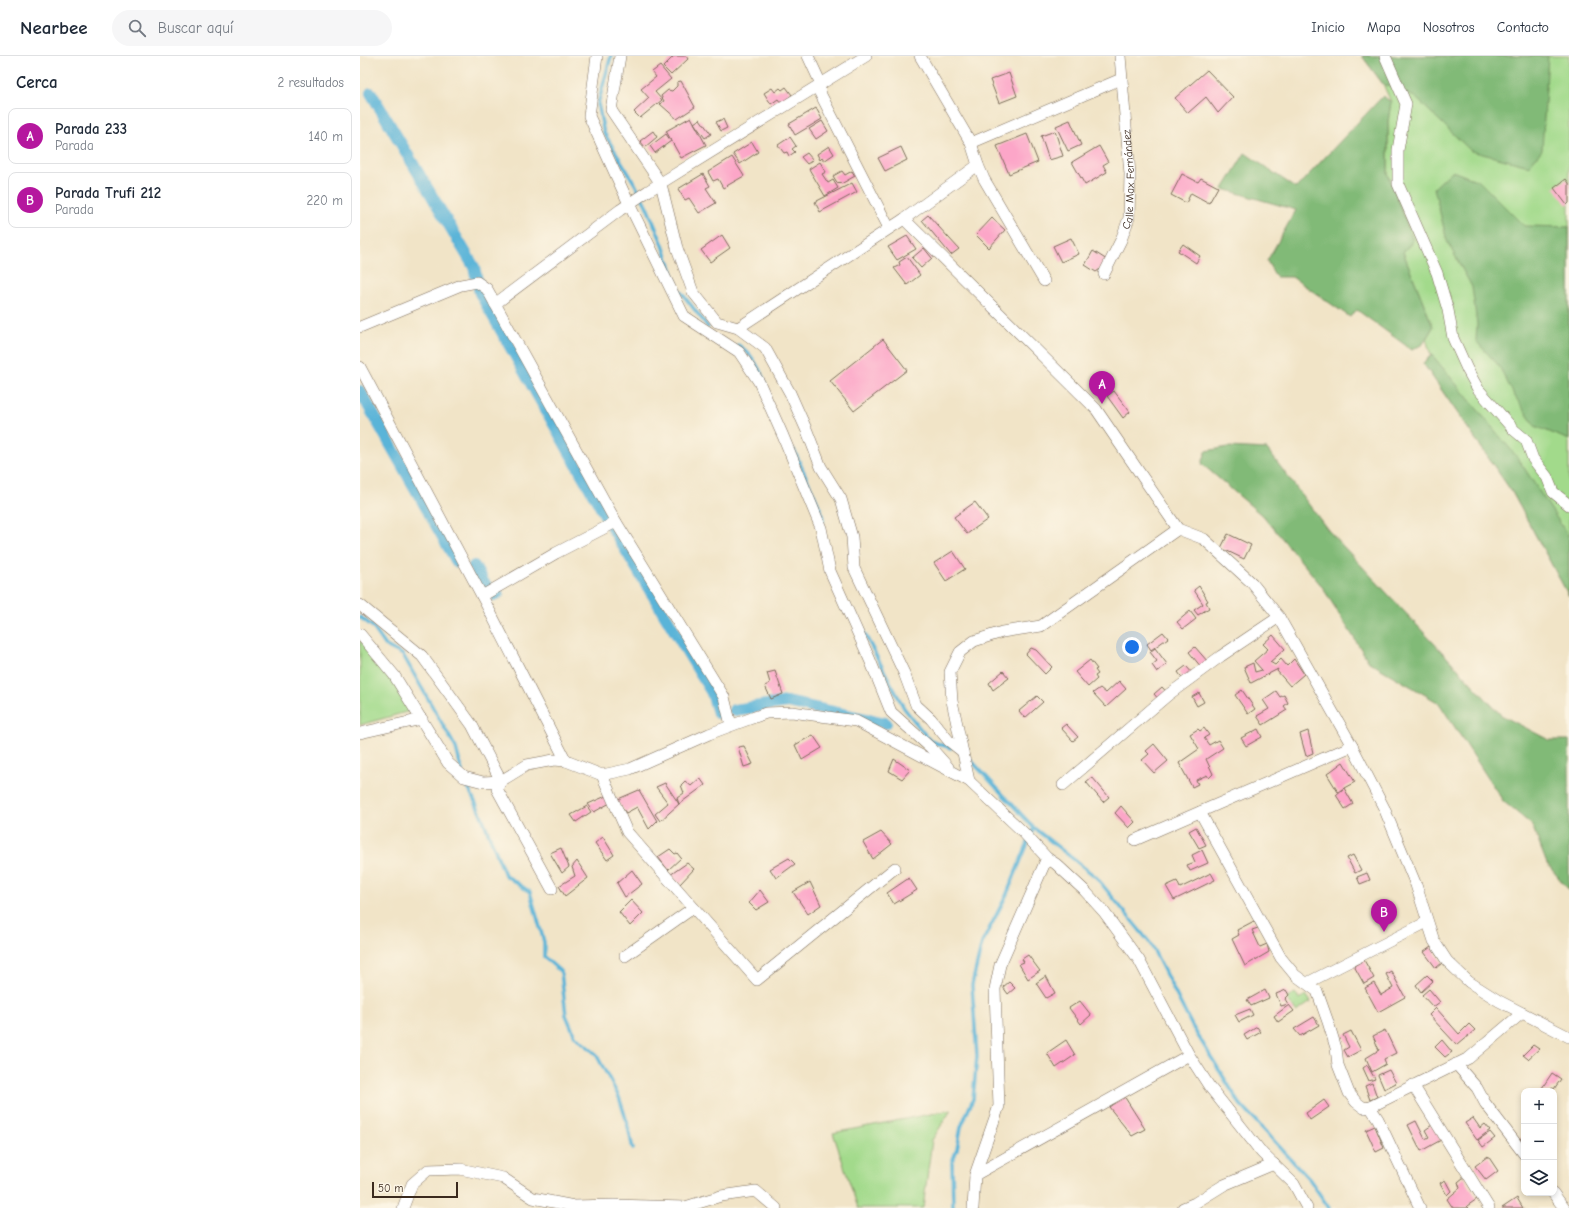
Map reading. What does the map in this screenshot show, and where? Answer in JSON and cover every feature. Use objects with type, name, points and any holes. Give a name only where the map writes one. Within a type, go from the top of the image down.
[{"type":"street","points":[[597,56],[589,116],[632,202],[684,316],[739,352],[759,382],[821,528],[830,571],[870,660],[891,712],[931,748],[954,773]]},
{"type":"street","points":[[620,56],[610,110],[661,184],[677,248],[694,292],[718,322],[738,328],[765,348],[790,393],[822,468],[841,499],[852,537],[854,568],[904,673],[916,705],[931,719],[949,741],[963,752]]},
{"type":"street","points":[[808,56],[821,84],[819,91],[889,228]]},
{"type":"street","points":[[495,304],[536,272],[648,191],[866,56]]},
{"type":"street","points":[[920,56],[971,143],[984,179],[1044,281]]},
{"type":"street","name":"Calle Max Fernández","points":[[1104,274],[1121,240],[1129,218],[1130,174],[1120,56]]},
{"type":"street","points":[[1385,56],[1406,104],[1398,150],[1398,184],[1438,273],[1454,338],[1467,369],[1478,389],[1500,416],[1526,440],[1533,459],[1547,477],[1553,492],[1569,505]]},
{"type":"street","points":[[971,143],[1121,79]]},
{"type":"street","points":[[738,328],[904,219],[978,165]]},
{"type":"street","points":[[904,219],[1096,409],[1178,529],[1204,539],[1252,583],[1279,617],[1352,746],[1384,808],[1416,885],[1434,941],[1447,961],[1469,982],[1522,1013],[1569,1037]]},
{"type":"street","points":[[360,327],[461,285],[477,282],[487,289],[616,522],[724,696],[731,725]]},
{"type":"street","points":[[360,367],[482,596],[566,761]]},
{"type":"street","points":[[482,596],[556,553],[616,522]]},
{"type":"street","points":[[969,781],[952,701],[950,672],[960,652],[974,641],[1002,632],[1041,626],[1178,529]]},
{"type":"street","points":[[360,605],[422,656],[472,725],[501,781]]},
{"type":"street","points":[[1063,785],[1168,695],[1221,656],[1279,617]]},
{"type":"street","points":[[360,634],[394,675],[448,763],[464,777],[483,782],[501,781],[527,765],[554,760],[566,761],[602,775],[630,769],[731,725],[766,713],[792,712],[856,721],[969,781],[1104,912],[1139,960],[1188,1055],[1209,1086],[1262,1153],[1294,1184],[1307,1208]]},
{"type":"street","points":[[360,733],[422,719]]},
{"type":"street","points":[[1135,840],[1352,746]]},
{"type":"street","points":[[602,775],[627,832],[757,980],[895,868]]},
{"type":"street","points":[[501,781],[497,789],[552,889]]},
{"type":"street","points":[[1200,812],[1281,958],[1295,975],[1317,991],[1336,1048],[1338,1065],[1348,1093],[1364,1108],[1370,1107],[1469,1058],[1522,1013]]},
{"type":"street","points":[[973,1208],[975,1175],[999,1106],[995,989],[1000,965],[1047,858]]},
{"type":"street","points":[[625,956],[693,908]]},
{"type":"street","points":[[1307,983],[1427,922]]},
{"type":"street","points":[[975,1175],[1188,1055]]},
{"type":"street","points":[[1456,1064],[1477,1088],[1485,1103],[1521,1150]]},
{"type":"street","points":[[1413,1085],[1489,1208]]},
{"type":"street","points":[[1370,1107],[1381,1125],[1420,1208]]},
{"type":"street","points":[[1183,1208],[1195,1203],[1224,1185],[1274,1164]]},
{"type":"street","points":[[403,1208],[412,1184],[428,1170],[460,1169],[503,1178],[533,1198],[574,1206],[614,1205],[684,1207],[721,1196],[756,1191],[776,1208]]},
{"type":"street","points":[[1555,1196],[1564,1208]]},
{"type":"green space","points":[[1362,56],[1569,56],[1569,596],[1512,492],[1423,363],[1431,355],[1426,339],[1433,327],[1403,252],[1413,241],[1388,174],[1388,121],[1391,102],[1383,84]]},
{"type":"green space","points":[[1362,56],[1548,56],[1542,150],[1529,166],[1471,151],[1415,97],[1383,84]]},
{"type":"green space","points":[[1383,96],[1391,102],[1388,121],[1388,174],[1413,241],[1403,252],[1433,327],[1423,344],[1412,350],[1357,310],[1350,317],[1292,277],[1276,277],[1267,261],[1296,210],[1223,189],[1245,153],[1296,188]]},
{"type":"green space","points":[[1452,171],[1479,181],[1524,226],[1569,227],[1569,440],[1535,426],[1514,395],[1499,366],[1476,341],[1477,324],[1472,287],[1447,241],[1434,188]]},
{"type":"green space","points":[[1432,355],[1517,457],[1569,537],[1569,596],[1512,492],[1423,363]]},
{"type":"green space","points":[[1228,447],[1267,449],[1328,530],[1501,715],[1549,740],[1569,740],[1569,890],[1547,864],[1532,825],[1503,801],[1439,703],[1369,662],[1321,585],[1265,518],[1202,464],[1206,451]]},
{"type":"green space","points":[[360,640],[393,678],[410,711],[360,725]]},
{"type":"green space","points":[[1295,993],[1299,999],[1306,995],[1311,1002],[1296,1012],[1287,998]]},
{"type":"green space","points":[[951,1110],[932,1140],[923,1208],[858,1208],[833,1133]]},
{"type":"building","points":[[674,56],[686,56],[688,59],[671,75],[663,67]]},
{"type":"building","points":[[660,66],[671,79],[655,92],[662,100],[640,118],[634,112],[649,98],[641,89],[656,77],[652,72]]},
{"type":"building","points":[[1207,70],[1233,97],[1218,113],[1206,97],[1188,113],[1175,98]]},
{"type":"building","points":[[1009,73],[1017,96],[999,103],[990,80]]},
{"type":"building","points":[[681,81],[695,107],[677,119],[660,104],[664,101],[661,96],[668,90],[672,91],[677,86],[677,82]]},
{"type":"building","points":[[786,87],[792,95],[781,103],[778,99],[771,104],[764,93],[772,88],[775,92],[780,88],[782,90]]},
{"type":"building","points":[[816,108],[822,119],[795,135],[789,124]]},
{"type":"building","points":[[691,117],[706,145],[681,158],[666,131]]},
{"type":"building","points":[[700,119],[711,134],[705,138],[694,123]]},
{"type":"building","points":[[723,119],[727,128],[721,131],[716,122]]},
{"type":"building","points":[[1070,120],[1081,145],[1068,151],[1056,126]]},
{"type":"building","points":[[822,121],[828,131],[816,139],[809,129]]},
{"type":"building","points":[[653,131],[657,137],[645,147],[640,141]]},
{"type":"building","points":[[1055,131],[1063,156],[1049,160],[1041,136]]},
{"type":"building","points":[[666,134],[671,141],[655,153],[650,146]]},
{"type":"building","points":[[1027,134],[1038,162],[1009,174],[997,146]]},
{"type":"building","points":[[790,137],[796,146],[792,149],[795,152],[789,156],[787,152],[784,153],[778,145]]},
{"type":"building","points":[[752,142],[758,152],[740,164],[733,154]]},
{"type":"building","points":[[829,146],[834,154],[824,161],[822,158],[820,160],[817,154]]},
{"type":"building","points":[[1099,146],[1108,162],[1103,165],[1107,172],[1085,185],[1072,162]]},
{"type":"building","points":[[901,147],[907,160],[885,171],[878,158]]},
{"type":"building","points":[[807,153],[813,160],[807,164],[801,157]]},
{"type":"building","points":[[732,157],[744,176],[723,188],[718,179],[713,181],[708,172]]},
{"type":"building","points":[[820,162],[826,172],[822,174],[828,183],[833,180],[838,188],[825,196],[809,169]]},
{"type":"building","points":[[842,171],[845,175],[852,171],[855,176],[841,184],[840,182],[838,184],[833,176]]},
{"type":"building","points":[[703,174],[710,186],[706,188],[716,203],[699,213],[689,198],[685,200],[678,189]]},
{"type":"building","points":[[1182,174],[1198,182],[1201,178],[1218,187],[1209,203],[1191,193],[1186,203],[1171,195]]},
{"type":"building","points":[[1566,179],[1569,183],[1569,203],[1567,205],[1554,188]]},
{"type":"building","points":[[852,183],[857,192],[820,212],[815,202]]},
{"type":"building","points":[[928,215],[959,249],[951,255],[922,220]]},
{"type":"building","points":[[992,218],[1005,230],[989,248],[976,235]]},
{"type":"building","points":[[722,235],[730,248],[710,262],[701,250]]},
{"type":"building","points":[[907,236],[916,249],[897,260],[888,247]]},
{"type":"building","points":[[1071,238],[1079,254],[1061,262],[1053,246]]},
{"type":"building","points":[[1183,244],[1200,256],[1196,263],[1178,251]]},
{"type":"building","points":[[924,248],[932,258],[921,268],[912,258]]},
{"type":"building","points":[[1093,251],[1107,260],[1103,267],[1096,272],[1085,265]]},
{"type":"building","points":[[907,257],[920,275],[907,285],[894,268],[900,265],[899,262]]},
{"type":"building","points":[[883,339],[907,370],[854,411],[830,381]]},
{"type":"building","points":[[1114,391],[1130,412],[1123,418],[1107,396]]},
{"type":"building","points":[[975,502],[988,519],[967,534],[954,517]]},
{"type":"building","points":[[1228,534],[1251,545],[1244,559],[1221,548]]},
{"type":"building","points":[[953,551],[965,569],[946,581],[934,563]]},
{"type":"building","points":[[1199,586],[1208,601],[1206,602],[1209,608],[1198,615],[1194,610],[1203,604],[1194,590]]},
{"type":"building","points":[[1190,611],[1196,619],[1183,629],[1177,622]]},
{"type":"building","points":[[1163,632],[1168,638],[1151,650],[1147,644]]},
{"type":"building","points":[[1273,635],[1285,649],[1270,662],[1275,665],[1281,659],[1287,666],[1294,659],[1304,674],[1290,686],[1277,671],[1278,669],[1251,683],[1244,667],[1253,663],[1255,672],[1262,670],[1254,661],[1268,649],[1263,644]]},
{"type":"building","points":[[1195,647],[1208,662],[1201,667],[1189,652]]},
{"type":"building","points":[[1031,648],[1036,650],[1052,667],[1045,674],[1026,654]]},
{"type":"building","points":[[1155,648],[1167,664],[1157,672],[1152,665],[1157,661],[1150,652]]},
{"type":"building","points":[[1090,660],[1097,669],[1095,670],[1098,674],[1095,676],[1097,679],[1088,687],[1075,672]]},
{"type":"building","points":[[1186,666],[1194,675],[1185,682],[1178,672]]},
{"type":"building","points":[[775,671],[783,694],[771,699],[765,686],[770,683],[767,673]]},
{"type":"building","points":[[1003,671],[1009,678],[993,690],[989,683]]},
{"type":"building","points":[[1119,681],[1126,689],[1106,707],[1093,693],[1100,688],[1106,693]]},
{"type":"building","points":[[1162,687],[1171,697],[1161,702],[1154,694]]},
{"type":"building","points":[[1242,690],[1255,709],[1248,714],[1235,695]]},
{"type":"building","points":[[1276,691],[1280,697],[1284,695],[1288,703],[1284,706],[1287,710],[1263,725],[1257,716],[1269,709],[1263,700]]},
{"type":"building","points":[[1199,693],[1204,702],[1197,706],[1192,697]]},
{"type":"building","points":[[1037,696],[1043,702],[1025,718],[1019,711]]},
{"type":"building","points":[[1066,724],[1078,737],[1073,741],[1061,728]]},
{"type":"building","points":[[1204,728],[1209,735],[1204,738],[1209,745],[1218,740],[1223,748],[1206,759],[1213,774],[1209,778],[1207,775],[1196,780],[1198,784],[1192,787],[1179,763],[1199,749],[1190,734],[1198,729],[1200,731]]},
{"type":"building","points":[[1258,729],[1262,737],[1246,746],[1241,738]]},
{"type":"building","points":[[1308,731],[1313,753],[1306,756],[1300,734]]},
{"type":"building","points":[[813,735],[822,748],[802,760],[795,745]]},
{"type":"building","points":[[1154,744],[1168,761],[1154,773],[1142,760],[1149,754],[1146,751]]},
{"type":"building","points":[[744,746],[753,764],[744,767],[738,747]]},
{"type":"building","points":[[894,759],[910,770],[902,779],[889,771]]},
{"type":"building","points":[[1343,762],[1355,782],[1338,792],[1327,774]]},
{"type":"building","points":[[1092,777],[1109,797],[1103,802],[1086,782]]},
{"type":"building","points":[[700,778],[705,785],[679,804],[677,798],[684,793],[681,785],[685,781],[691,786]]},
{"type":"building","points":[[665,783],[679,804],[660,821],[655,814],[668,803],[656,787]]},
{"type":"building","points":[[1344,788],[1353,804],[1345,809],[1336,795]]},
{"type":"building","points":[[639,790],[657,821],[649,829],[637,807],[626,813],[616,800]]},
{"type":"building","points":[[606,796],[610,803],[594,812],[588,804]]},
{"type":"building","points":[[587,806],[591,812],[576,822],[571,815]]},
{"type":"building","points":[[1121,806],[1135,822],[1129,828],[1115,813]]},
{"type":"building","points":[[1196,827],[1206,845],[1199,848],[1189,831]]},
{"type":"building","points":[[881,832],[892,844],[873,859],[863,842]]},
{"type":"building","points":[[603,837],[614,855],[607,860],[595,843]]},
{"type":"building","points":[[561,848],[569,867],[562,873],[550,853]]},
{"type":"building","points":[[670,849],[675,854],[677,853],[681,858],[668,870],[658,857]]},
{"type":"building","points":[[1202,850],[1208,863],[1190,871],[1187,865],[1195,862],[1192,855]]},
{"type":"building","points":[[1353,855],[1361,870],[1355,873],[1347,858]]},
{"type":"building","points":[[789,858],[795,864],[776,878],[770,869]]},
{"type":"building","points":[[577,861],[588,878],[565,896],[559,886],[575,876],[572,867]]},
{"type":"building","points":[[687,863],[694,869],[680,884],[670,875]]},
{"type":"building","points":[[632,870],[642,884],[625,897],[617,883]]},
{"type":"building","points":[[1211,873],[1215,880],[1174,900],[1166,886],[1177,881],[1180,888]]},
{"type":"building","points":[[1367,873],[1370,880],[1360,884],[1357,877]]},
{"type":"building","points":[[909,878],[917,890],[894,904],[887,893]]},
{"type":"building","points":[[810,882],[821,905],[808,914],[793,892]]},
{"type":"building","points":[[760,890],[769,902],[756,910],[749,903]]},
{"type":"building","points":[[631,900],[643,913],[630,926],[619,912]]},
{"type":"building","points":[[1254,921],[1258,928],[1252,930],[1260,947],[1267,944],[1269,952],[1245,966],[1232,939],[1239,935],[1237,930]]},
{"type":"building","points":[[1431,947],[1442,963],[1436,968],[1424,952]]},
{"type":"building","points":[[1028,955],[1040,971],[1028,979],[1019,964],[1024,962],[1022,959]]},
{"type":"building","points":[[1364,960],[1374,978],[1364,984],[1354,966]]},
{"type":"building","points":[[1391,971],[1405,997],[1378,1012],[1365,988],[1374,983],[1381,995],[1393,988],[1386,974]]},
{"type":"building","points":[[1427,975],[1433,981],[1421,992],[1416,985]]},
{"type":"building","points":[[1046,976],[1055,993],[1046,998],[1036,983]]},
{"type":"building","points":[[1009,982],[1015,988],[1008,994],[1003,987]]},
{"type":"building","points":[[1429,989],[1440,1002],[1433,1007],[1422,995]]},
{"type":"building","points":[[1265,990],[1269,998],[1251,1006],[1247,1000]]},
{"type":"building","points":[[1286,990],[1289,995],[1285,999],[1288,1004],[1281,1006],[1276,994]]},
{"type":"building","points":[[1080,1001],[1091,1015],[1081,1024],[1069,1008]]},
{"type":"building","points":[[1289,1005],[1294,1011],[1278,1022],[1274,1016]]},
{"type":"building","points":[[1436,1008],[1459,1034],[1469,1024],[1475,1030],[1457,1045],[1429,1015]]},
{"type":"building","points":[[1250,1009],[1253,1015],[1239,1022],[1235,1015]]},
{"type":"building","points":[[1314,1017],[1319,1025],[1300,1036],[1294,1029]]},
{"type":"building","points":[[1257,1027],[1261,1032],[1247,1040],[1244,1035]]},
{"type":"building","points":[[1385,1030],[1396,1053],[1384,1059],[1386,1064],[1372,1072],[1366,1058],[1379,1050],[1373,1036]]},
{"type":"building","points":[[1351,1031],[1361,1050],[1348,1057],[1344,1050],[1349,1047],[1343,1035]]},
{"type":"building","points":[[1066,1040],[1075,1055],[1056,1068],[1047,1053]]},
{"type":"building","points":[[1442,1040],[1452,1052],[1445,1057],[1435,1047]]},
{"type":"building","points":[[1533,1045],[1539,1049],[1528,1059],[1523,1055]]},
{"type":"building","points":[[1367,1065],[1375,1079],[1369,1081],[1363,1068]]},
{"type":"building","points":[[1389,1070],[1396,1083],[1384,1089],[1378,1075]]},
{"type":"building","points":[[1552,1073],[1561,1079],[1555,1088],[1542,1088]]},
{"type":"building","points":[[1372,1083],[1377,1097],[1370,1100],[1365,1086]]},
{"type":"building","points":[[1124,1096],[1145,1129],[1132,1136],[1109,1107]]},
{"type":"building","points":[[1324,1100],[1329,1107],[1310,1120],[1306,1113]]},
{"type":"building","points":[[1473,1118],[1480,1128],[1485,1124],[1490,1130],[1477,1140],[1465,1123]]},
{"type":"building","points":[[1416,1121],[1425,1139],[1429,1137],[1425,1130],[1432,1125],[1441,1140],[1421,1151],[1408,1125]]},
{"type":"building","points":[[1375,1126],[1384,1148],[1376,1152],[1366,1130]]},
{"type":"building","points":[[1490,1132],[1495,1138],[1483,1147],[1478,1140]]},
{"type":"building","points":[[1488,1156],[1498,1171],[1486,1180],[1475,1166]]},
{"type":"building","points":[[1464,1177],[1477,1199],[1467,1206],[1469,1208],[1453,1208],[1447,1199],[1460,1188],[1458,1182]]},
{"type":"building","points":[[1445,1180],[1451,1191],[1447,1195],[1440,1183]]},
{"type":"building","points":[[1517,1198],[1523,1208],[1502,1208]]},
{"type":"waterway","points":[[611,56],[598,104],[604,133],[646,205],[663,245],[677,287],[708,327]]},
{"type":"waterway","points":[[371,93],[474,267],[480,293],[613,529],[712,693],[718,713],[721,712]]},
{"type":"waterway","points":[[738,345],[743,348],[755,362],[765,383]]},
{"type":"waterway","points":[[360,391],[457,562]]},
{"type":"waterway","points":[[794,450],[822,513],[823,521]]},
{"type":"waterway","points":[[474,566],[483,582],[491,592],[494,595],[498,593]]},
{"type":"waterway","points":[[360,617],[372,626],[386,646],[403,655],[456,748],[462,771]]},
{"type":"waterway","points":[[862,629],[904,708],[930,741],[951,748]]},
{"type":"waterway","points":[[734,710],[787,702],[886,723]]},
{"type":"waterway","points":[[953,1208],[952,1162],[957,1149],[961,1127],[973,1099],[977,1056],[972,985],[982,943],[1006,896],[1034,828],[967,756]]},
{"type":"waterway","points":[[465,781],[480,812],[505,875],[530,892],[544,942],[544,957],[561,972],[566,1015],[575,1036],[596,1054],[619,1097],[627,1122],[633,1149]]},
{"type":"waterway","points":[[1034,828],[1096,877],[1150,943],[1192,1026],[1240,1104],[1310,1180],[1329,1208]]},
{"type":"place","name":"Parada 233","points":[[1102,404]]},
{"type":"place","name":"Parada Trufi 212","points":[[1384,932]]}]
